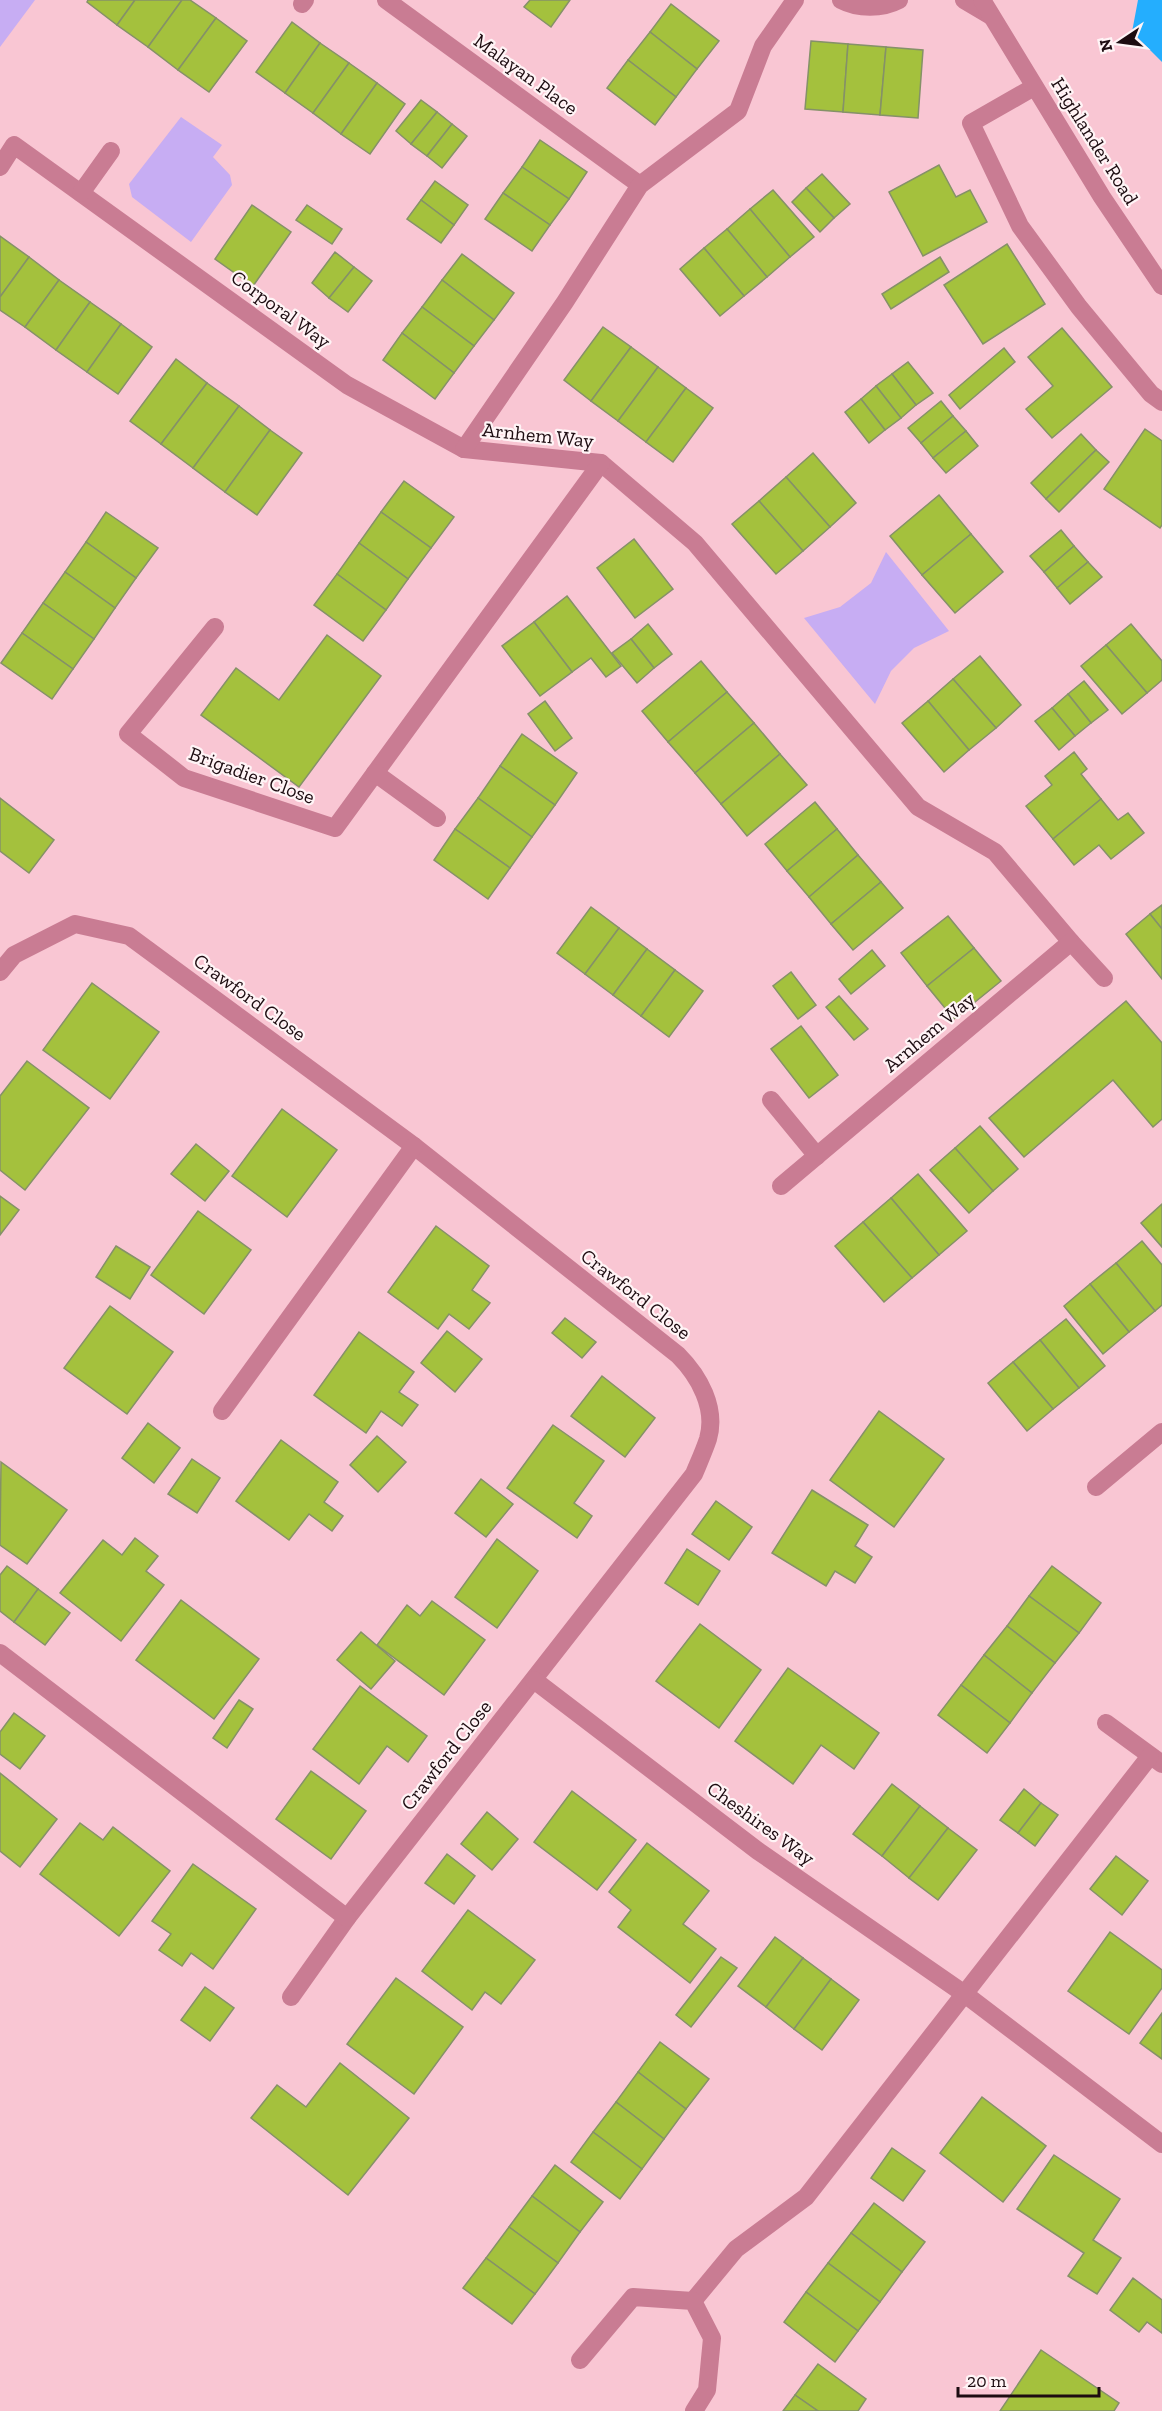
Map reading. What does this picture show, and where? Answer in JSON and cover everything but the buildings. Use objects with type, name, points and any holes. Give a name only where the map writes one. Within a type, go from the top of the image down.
[{"type":"street","name":"Malayan Place","points":[[386,0],[640,185]]},
{"type":"street","points":[[841,0],[870,7],[899,0]]},
{"type":"street","name":"Highlander Road","points":[[964,0],[992,17]]},
{"type":"street","name":"Highlander Road","points":[[982,0],[1102,197],[1162,286]]},
{"type":"street","name":"Arnhem Way","points":[[796,2],[763,46],[738,111],[640,185],[565,302],[464,449],[601,463],[695,543],[918,807],[995,852],[1104,978]]},
{"type":"street","points":[[1034,87],[971,123],[1020,226],[1079,307],[1151,394],[1162,402]]},
{"type":"street","name":"Corporal Way","points":[[0,167],[14,145],[347,385],[464,449]]},
{"type":"street","points":[[81,193],[111,151]]},
{"type":"street","name":"Brigadier Close","points":[[215,627],[128,734],[184,778],[335,828],[601,463]]},
{"type":"street","points":[[375,773],[437,818]]},
{"type":"street","name":"Crawford Close","points":[[0,972],[14,955],[75,924],[129,936],[414,1146],[678,1355],[694,1371],[708,1404],[709,1437],[694,1474],[347,1917],[291,1997]]},
{"type":"street","name":"Arnhem Way","points":[[781,1186],[1071,942]]},
{"type":"street","points":[[771,1100],[817,1156]]},
{"type":"street","points":[[222,1412],[414,1146]]},
{"type":"street","points":[[1096,1486],[1162,1432]]},
{"type":"street","points":[[0,1653],[347,1917]]},
{"type":"street","name":"Cheshires Way","points":[[534,1680],[758,1851],[966,1995],[1162,2144]]},
{"type":"street","points":[[693,2301],[736,2249],[806,2197],[1156,1760],[1106,1723]]},
{"type":"street","points":[[580,2360],[633,2297],[693,2301]]},
{"type":"street","points":[[693,2301],[712,2338],[707,2390],[694,2411]]},
{"type":"shaded area","points":[[0,0],[35,0],[0,47]]},
{"type":"shaded area","points":[[181,117],[222,145],[213,157],[230,175],[232,185],[191,242],[132,197],[129,184]]},
{"type":"shaded area","points":[[886,552],[949,631],[914,648],[891,671],[875,704],[804,618],[840,607],[871,583]]},
{"type":"water","points":[[1138,0],[1162,0],[1162,62],[1132,32]]}]
